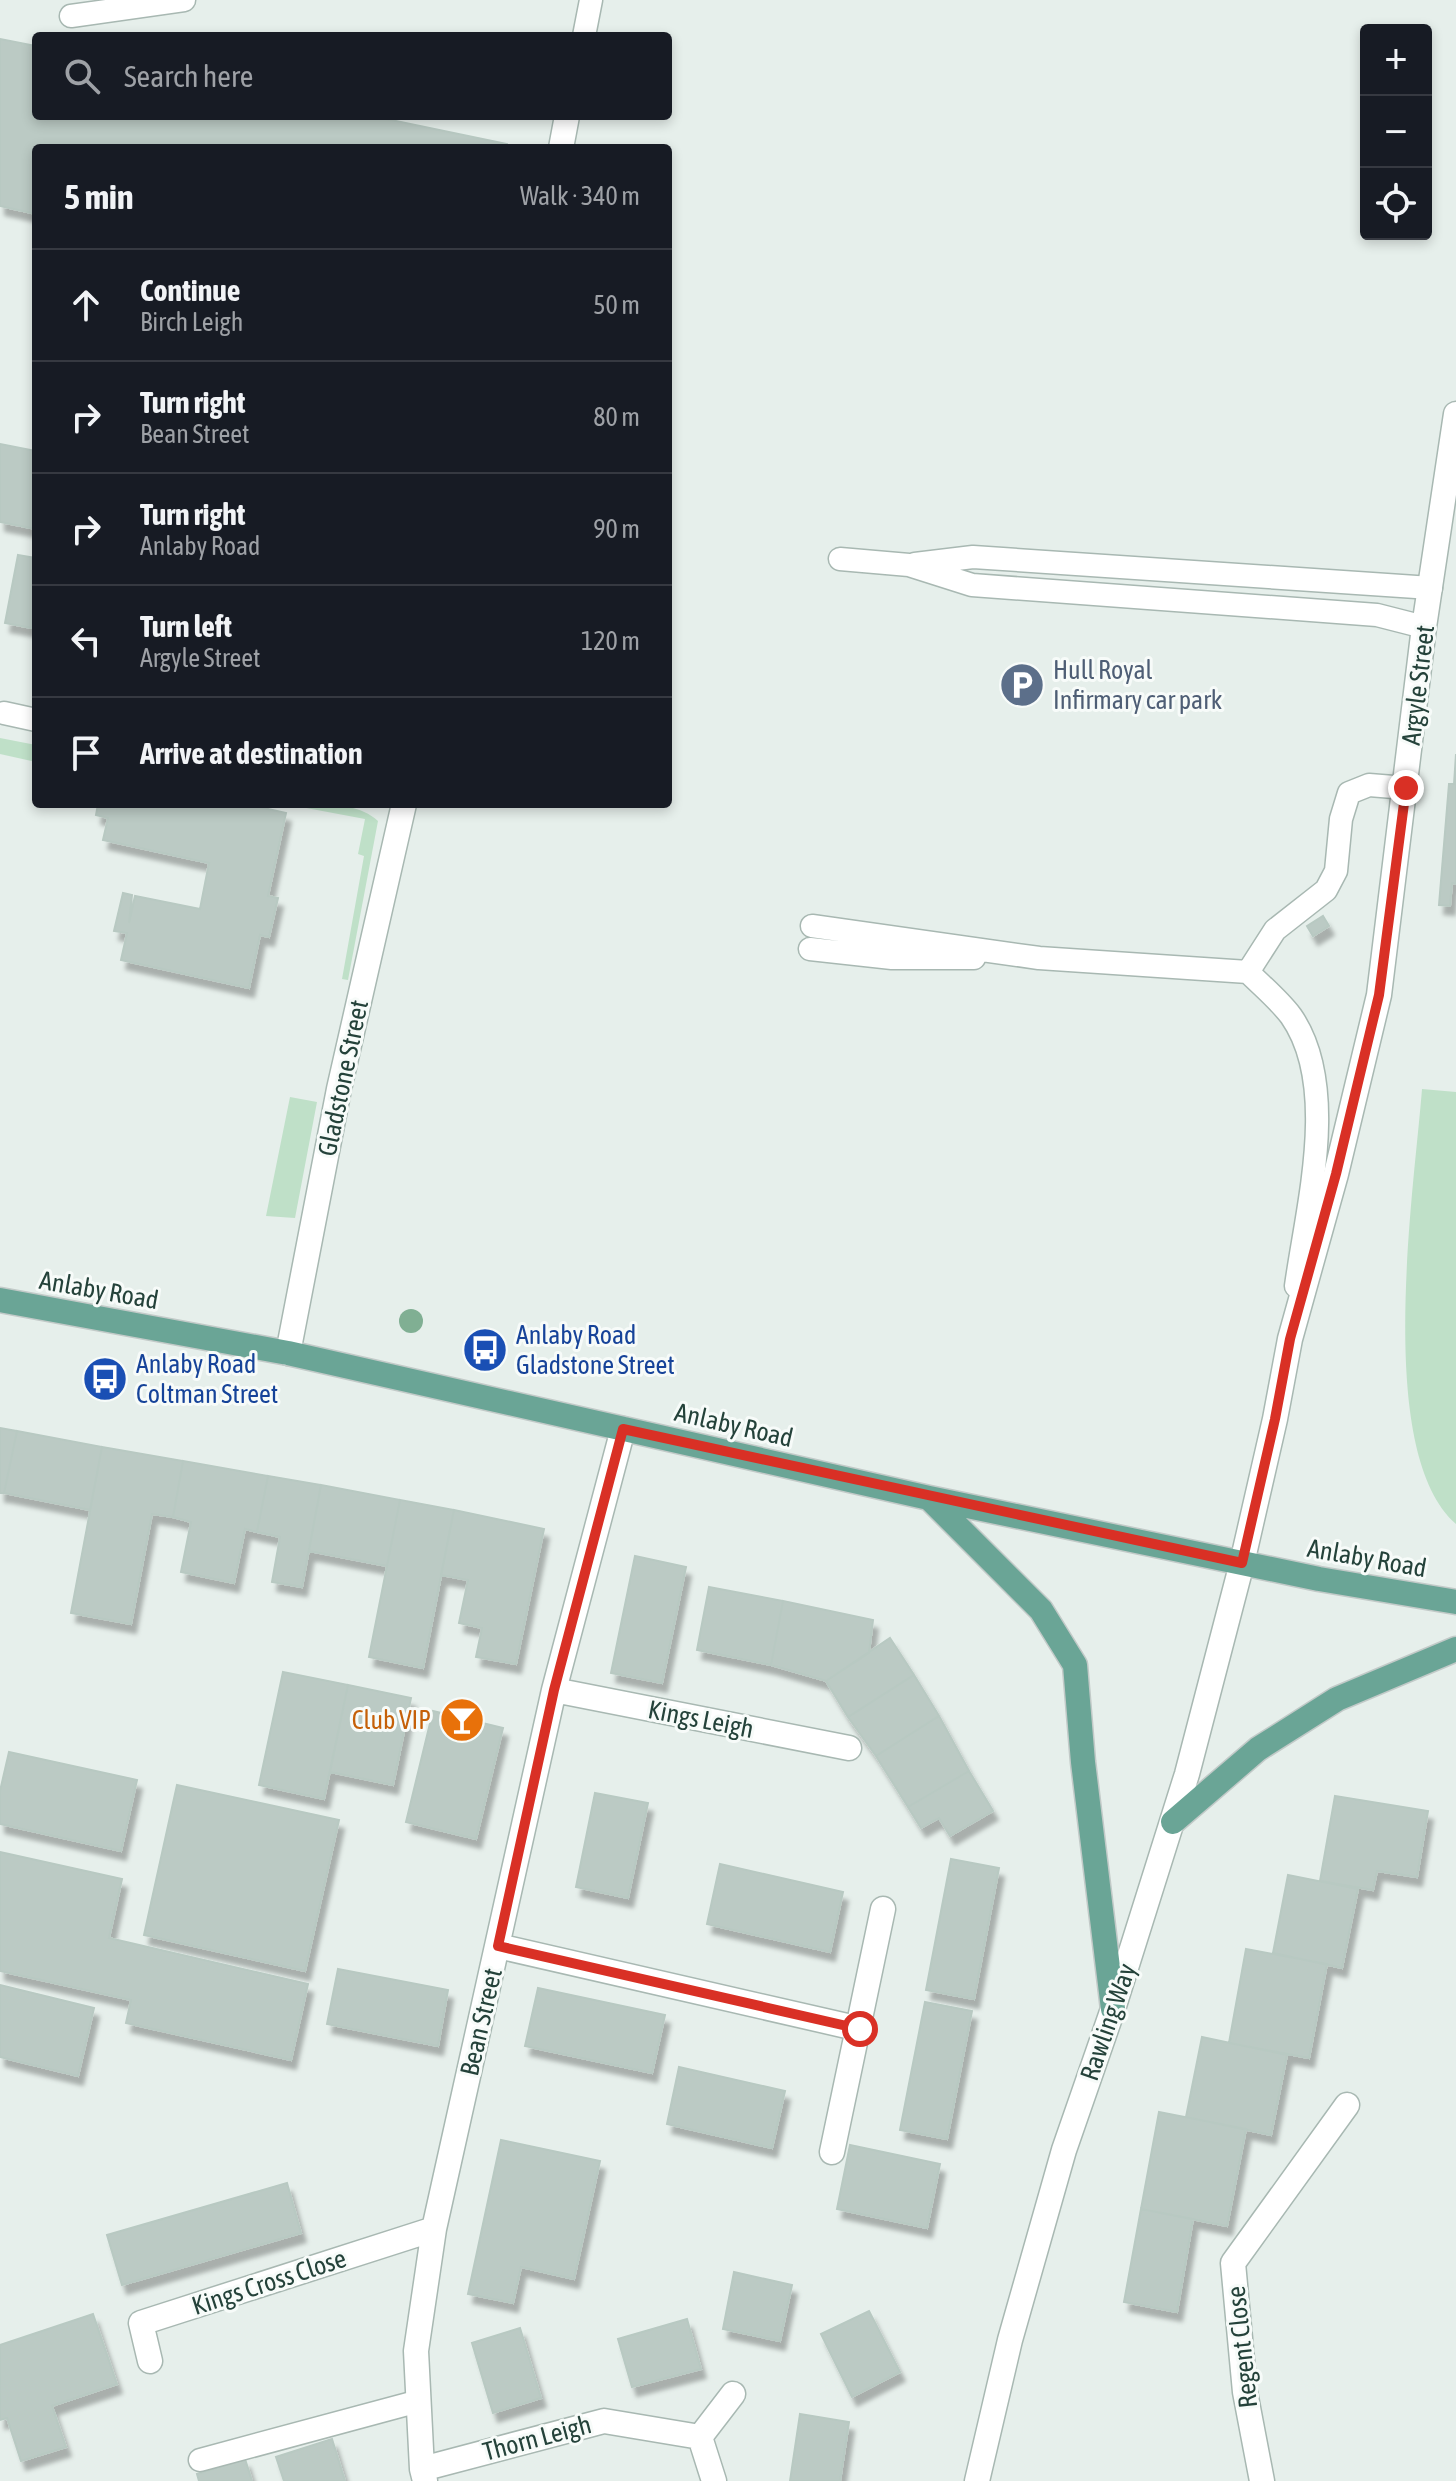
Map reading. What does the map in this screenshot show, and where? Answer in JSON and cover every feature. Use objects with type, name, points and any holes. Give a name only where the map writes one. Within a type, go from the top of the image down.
[{"type":"main road","name":"Anlaby Road","points":[[0,1300],[288,1353],[929,1498],[1242,1563],[1456,1602]]},
{"type":"main road","points":[[929,1498],[1041,1610],[1075,1665],[1083,1762],[1113,2009]]},
{"type":"main road","points":[[1173,1822],[1258,1749],[1337,1699],[1456,1649]]},
{"type":"street","points":[[562,144],[566,120]]},
{"type":"street","name":"Argyle Street","points":[[1242,1563],[1290,1339],[1336,1174],[1379,995],[1424,627],[1456,414]]},
{"type":"street","name":"Gladstone Street","points":[[288,1353],[339,1089],[403,808]]},
{"type":"street","name":"Bean Street","points":[[424,2475],[416,2351],[434,2229],[554,1690],[623,1429]]},
{"type":"street","name":"Rawling Way","points":[[977,2481],[1010,2340],[1064,2150],[1173,1822],[1242,1563]]},
{"type":"street","name":"Kings Leigh","points":[[554,1690],[849,1748]]},
{"type":"street","points":[[832,2152],[883,1909]]},
{"type":"street","points":[[498,1946],[860,2029]]},
{"type":"street","name":"Regent Close","points":[[1262,2481],[1245,2392],[1233,2263],[1347,2105]]},
{"type":"street","name":"Kings Cross Close","points":[[150,2361],[141,2323],[434,2229]]},
{"type":"street","points":[[714,2481],[700,2437],[733,2394]]},
{"type":"street","name":"Thorn Leigh","points":[[424,2475],[604,2421],[700,2437]]},
{"type":"lane","points":[[71,16],[184,0]]},
{"type":"lane","points":[[585,32],[591,0]]},
{"type":"lane","points":[[840,559],[909,565],[973,557],[1431,588]]},
{"type":"lane","points":[[909,565],[972,585],[1377,615],[1424,627]]},
{"type":"lane","points":[[4,713],[32,719]]},
{"type":"lane","points":[[1248,972],[1275,930],[1326,890],[1336,871],[1341,819],[1349,793],[1369,785],[1406,788]]},
{"type":"lane","points":[[812,926],[1039,958]]},
{"type":"lane","points":[[810,949],[892,958],[1039,958],[1248,972],[1291,1016],[1310,1054],[1320,1108],[1290,1339]]},
{"type":"lane","points":[[200,2460],[419,2401]]},
{"type":"green space","points":[[0,738],[32,744],[32,761],[0,754]]},
{"type":"green space","points":[[306,808],[354,808],[378,821],[348,980],[342,979],[364,856],[358,854],[365,819]]},
{"type":"green space","points":[[1422,1089],[1456,1092],[1456,1524],[1431,1489],[1415,1440],[1407,1382],[1405,1318],[1408,1253]]},
{"type":"green space","points":[[290,1097],[317,1102],[295,1218],[266,1216]]},
{"type":"building","points":[[0,39],[32,45],[32,120],[391,120],[507,144],[32,144],[32,213],[0,206]]},
{"type":"building","points":[[0,444],[32,450],[32,528],[0,522]]},
{"type":"building","points":[[18,555],[32,557],[32,628],[5,623]]},
{"type":"building","points":[[1456,754],[1456,884],[1452,883],[1450,906],[1439,905],[1449,784],[1454,784]]},
{"type":"building","points":[[97,808],[264,808],[286,813],[268,896],[278,898],[269,937],[260,935],[249,988],[121,960],[127,933],[114,931],[123,893],[132,895],[129,923],[135,896],[200,909],[209,863],[103,840],[108,818],[96,815]]},
{"type":"building","points":[[1323,916],[1329,926],[1313,936],[1307,926]]},
{"type":"building","points":[[0,1428],[17,1431],[4,1493],[0,1493]]},
{"type":"building","points":[[17,1431],[102,1447],[90,1510],[4,1493]]},
{"type":"building","points":[[102,1447],[183,1461],[173,1517],[152,1514],[131,1624],[71,1613]]},
{"type":"building","points":[[183,1461],[268,1476],[257,1532],[245,1529],[234,1583],[181,1572],[191,1522],[173,1517]]},
{"type":"building","points":[[268,1476],[321,1485],[302,1587],[272,1582],[280,1537],[257,1532]]},
{"type":"building","points":[[321,1485],[400,1500],[387,1566],[309,1551]]},
{"type":"building","points":[[400,1500],[454,1510],[423,1668],[369,1657]]},
{"type":"building","points":[[454,1510],[544,1529],[516,1664],[476,1657],[482,1628],[459,1623],[468,1580],[441,1575]]},
{"type":"building","points":[[635,1556],[686,1567],[662,1683],[611,1673]]},
{"type":"building","points":[[709,1587],[783,1601],[771,1665],[697,1650]]},
{"type":"building","points":[[783,1601],[873,1620],[869,1653],[826,1681],[771,1665]]},
{"type":"building","points":[[890,1638],[914,1675],[848,1717],[826,1681]]},
{"type":"building","points":[[283,1672],[348,1685],[324,1799],[259,1785]]},
{"type":"building","points":[[914,1675],[939,1716],[876,1756],[848,1717]]},
{"type":"building","points":[[348,1685],[411,1698],[393,1785],[330,1772]]},
{"type":"building","points":[[433,1711],[503,1728],[476,1839],[406,1822]]},
{"type":"building","points":[[939,1716],[969,1771],[908,1807],[876,1756]]},
{"type":"building","points":[[9,1752],[137,1780],[121,1851],[0,1824],[0,1791]]},
{"type":"building","points":[[969,1771],[993,1811],[950,1836],[939,1818],[921,1828],[908,1807]]},
{"type":"building","points":[[177,1785],[339,1820],[305,1971],[144,1935]]},
{"type":"building","points":[[595,1793],[648,1803],[628,1898],[576,1887]]},
{"type":"building","points":[[1335,1796],[1428,1811],[1417,1877],[1377,1871],[1373,1890],[1320,1881]]},
{"type":"building","points":[[0,1852],[122,1879],[109,1938],[308,1984],[291,2060],[126,2023],[131,2000],[0,1971]]},
{"type":"building","points":[[951,1859],[999,1868],[974,1999],[926,1990]]},
{"type":"building","points":[[720,1864],[843,1892],[830,1952],[707,1924]]},
{"type":"building","points":[[1288,1875],[1358,1889],[1342,1968],[1273,1953]]},
{"type":"building","points":[[1246,1949],[1327,1964],[1309,2058],[1229,2043]]},
{"type":"building","points":[[338,1969],[448,1990],[438,2046],[327,2024]]},
{"type":"building","points":[[0,1985],[94,2008],[78,2076],[0,2057]]},
{"type":"building","points":[[538,1988],[665,2015],[652,2073],[525,2046]]},
{"type":"building","points":[[925,2002],[972,2011],[947,2139],[900,2130]]},
{"type":"building","points":[[1202,2037],[1287,2055],[1271,2135],[1186,2117]]},
{"type":"building","points":[[679,2067],[785,2091],[772,2148],[667,2124]]},
{"type":"building","points":[[1159,2112],[1246,2129],[1227,2226],[1141,2209]]},
{"type":"building","points":[[501,2140],[600,2161],[574,2279],[521,2267],[513,2303],[468,2294]]},
{"type":"building","points":[[850,2145],[940,2164],[927,2228],[837,2209]]},
{"type":"building","points":[[287,2183],[301,2233],[122,2285],[107,2235]]},
{"type":"building","points":[[1141,2209],[1193,2219],[1177,2312],[1124,2302]]},
{"type":"building","points":[[734,2272],[792,2285],[780,2341],[723,2329]]},
{"type":"building","points":[[869,2311],[900,2372],[852,2397],[821,2334]]},
{"type":"building","points":[[93,2314],[117,2384],[52,2406],[66,2447],[21,2461],[7,2418],[0,2420],[0,2345]]},
{"type":"building","points":[[687,2319],[701,2369],[632,2387],[618,2339]]},
{"type":"building","points":[[520,2328],[541,2398],[493,2413],[472,2343]]},
{"type":"building","points":[[800,2414],[849,2422],[840,2481],[790,2481]]},
{"type":"building","points":[[332,2439],[345,2481],[284,2481],[276,2457]]},
{"type":"building","points":[[245,2459],[252,2481],[199,2481],[197,2474]]},
{"type":"place","name":"Hull Royal Infirmary car park","points":[[1022,685]]},
{"type":"place","name":"Anlaby Road Gladstone Street","points":[[485,1350]]},
{"type":"place","name":"Anlaby Road Coltman Street","points":[[105,1379]]},
{"type":"place","name":"Club VIP","points":[[462,1720]]},
{"type":"route","points":[[860,2029],[498,1946],[554,1690],[623,1429],[929,1498],[1124,1536],[1242,1563],[1290,1339],[1336,1174],[1379,995],[1406,788]]}]
